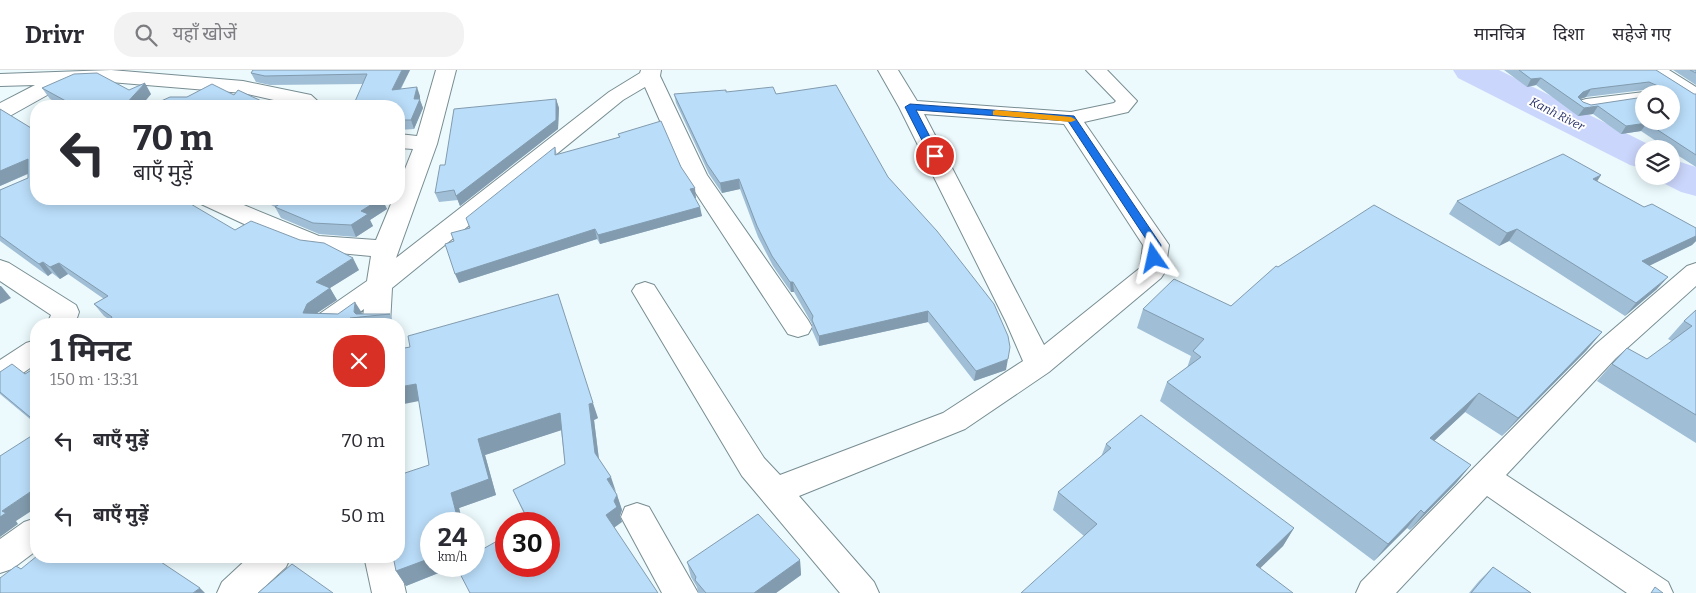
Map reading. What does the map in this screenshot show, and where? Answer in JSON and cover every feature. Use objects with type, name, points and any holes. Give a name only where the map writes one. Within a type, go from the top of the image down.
[{"type":"street","points":[[405,198],[426,144],[446,70]]},
{"type":"street","points":[[888,70],[910,107],[1020,322],[1039,365]]},
{"type":"street","points":[[910,107],[1071,118],[1121,108],[1127,101],[1096,70]]},
{"type":"street","points":[[1655,70],[1688,91]]},
{"type":"street","points":[[333,318],[379,285],[616,96],[651,73],[696,175],[798,327]]},
{"type":"street","points":[[0,80],[110,76],[188,85],[243,87],[305,100]]},
{"type":"street","points":[[37,100],[63,78]]},
{"type":"street","points":[[1586,105],[1635,99]]},
{"type":"street","points":[[0,112],[28,108]]},
{"type":"street","points":[[775,491],[954,420],[1039,365],[1152,272],[1156,245],[1071,118]]},
{"type":"street","points":[[405,142],[426,144]]},
{"type":"street","points":[[222,205],[283,232],[316,244],[385,249]]},
{"type":"street","points":[[376,318],[379,285],[385,249],[402,205]]},
{"type":"street","points":[[0,269],[66,312],[64,318]]},
{"type":"street","points":[[1373,593],[1606,351],[1696,272]]},
{"type":"street","points":[[645,291],[753,467],[862,593]]},
{"type":"street","points":[[0,374],[30,354]]},
{"type":"street","points":[[1484,477],[1656,593]]},
{"type":"street","points":[[637,517],[681,593]]},
{"type":"street","points":[[0,558],[30,536]]},
{"type":"street","points":[[234,593],[266,563]]},
{"type":"street","points":[[383,563],[389,593]]},
{"type":"building","points":[[253,70],[402,70],[392,90],[417,87],[414,99],[420,99],[411,120],[405,120],[405,100],[356,100],[367,74],[265,76],[251,73]]},
{"type":"building","points":[[1519,70],[1656,70],[1680,85],[1656,85],[1649,82],[1591,89],[1583,92],[1578,97],[1583,102],[1591,105],[1635,98],[1635,125],[1626,126],[1598,106],[1584,108],[1541,78],[1531,79]]},
{"type":"building","points":[[97,73],[129,90],[145,83],[129,100],[64,100],[42,88],[74,74]]},
{"type":"building","points":[[212,84],[234,95],[238,90],[259,100],[163,100],[170,97],[187,97]]},
{"type":"building","points":[[836,85],[888,177],[937,231],[994,304],[1008,336],[1010,347],[1008,359],[976,371],[928,311],[819,336],[812,320],[813,316],[793,282],[790,282],[772,256],[757,226],[739,179],[720,183],[707,164],[674,94],[726,90],[726,92],[773,87],[776,94]]},
{"type":"building","points":[[1680,85],[1696,94],[1696,155],[1680,145],[1680,140],[1673,140],[1658,130],[1680,130]]},
{"type":"building","points":[[556,99],[556,120],[456,196],[454,190],[435,193],[440,165],[445,165],[454,109]]},
{"type":"building","points":[[0,109],[30,127],[30,205],[192,205],[235,230],[251,221],[300,240],[324,243],[353,258],[316,282],[330,288],[307,304],[303,313],[338,314],[355,302],[354,312],[356,314],[390,314],[350,318],[111,318],[94,304],[108,296],[59,263],[50,267],[43,262],[39,264],[0,236],[0,190],[28,178],[28,159],[0,171]]},
{"type":"building","points":[[661,121],[681,167],[695,188],[690,189],[700,207],[598,235],[595,229],[455,274],[445,244],[454,241],[451,233],[470,228],[466,218],[555,147],[555,155],[620,137],[618,134]]},
{"type":"building","points":[[1563,154],[1601,175],[1593,179],[1644,207],[1652,204],[1696,228],[1696,236],[1642,261],[1668,277],[1636,303],[1517,229],[1507,233],[1457,201]]},
{"type":"building","points":[[278,205],[370,205],[361,211],[368,214],[351,225],[313,223],[275,207]]},
{"type":"building","points":[[1374,205],[1602,332],[1518,418],[1479,393],[1430,438],[1471,465],[1424,513],[1421,510],[1388,544],[1167,382],[1201,357],[1193,351],[1204,339],[1143,309],[1174,279],[1231,306],[1276,266],[1278,267]]},
{"type":"building","points":[[558,294],[593,403],[589,404],[595,453],[611,477],[607,479],[617,495],[614,501],[617,507],[606,515],[658,593],[470,593],[462,577],[485,577],[485,548],[495,542],[495,577],[560,577],[560,512],[524,512],[513,490],[565,464],[560,413],[478,439],[489,479],[451,493],[456,512],[420,512],[420,562],[396,571],[394,563],[405,563],[405,473],[429,465],[416,384],[405,386],[405,348],[410,347],[408,336]]},
{"type":"building","points":[[1696,310],[1696,415],[1612,364],[1627,348],[1647,359],[1692,326],[1684,321]]},
{"type":"building","points":[[12,364],[25,374],[30,371],[30,417],[0,392],[0,372]]},
{"type":"building","points":[[1141,415],[1294,528],[1256,565],[1293,593],[1021,593],[1097,524],[1058,492],[1111,448],[1106,444]]},
{"type":"building","points":[[30,437],[30,492],[2,511],[6,513],[0,517],[0,456]]},
{"type":"building","points":[[758,514],[800,560],[754,593],[706,593],[695,580],[696,577],[687,562]]},
{"type":"building","points":[[30,562],[162,563],[200,588],[193,593],[0,593],[0,578],[16,566],[21,569]]},
{"type":"building","points":[[292,564],[333,593],[258,593]]},
{"type":"building","points":[[1493,567],[1531,593],[1471,593]]},
{"type":"building","points":[[1655,587],[1663,593],[1651,593]]},
{"type":"waterway","name":"Kanh River","points":[[1471,70],[1635,152]]},
{"type":"waterway","name":"Kanh River","points":[[1680,175],[1696,183]]},
{"type":"slow traffic","points":[[996,113],[1071,118],[1071,120]]},
{"type":"route","points":[[935,156],[910,107],[1071,118],[1156,245],[1154,258]]}]
